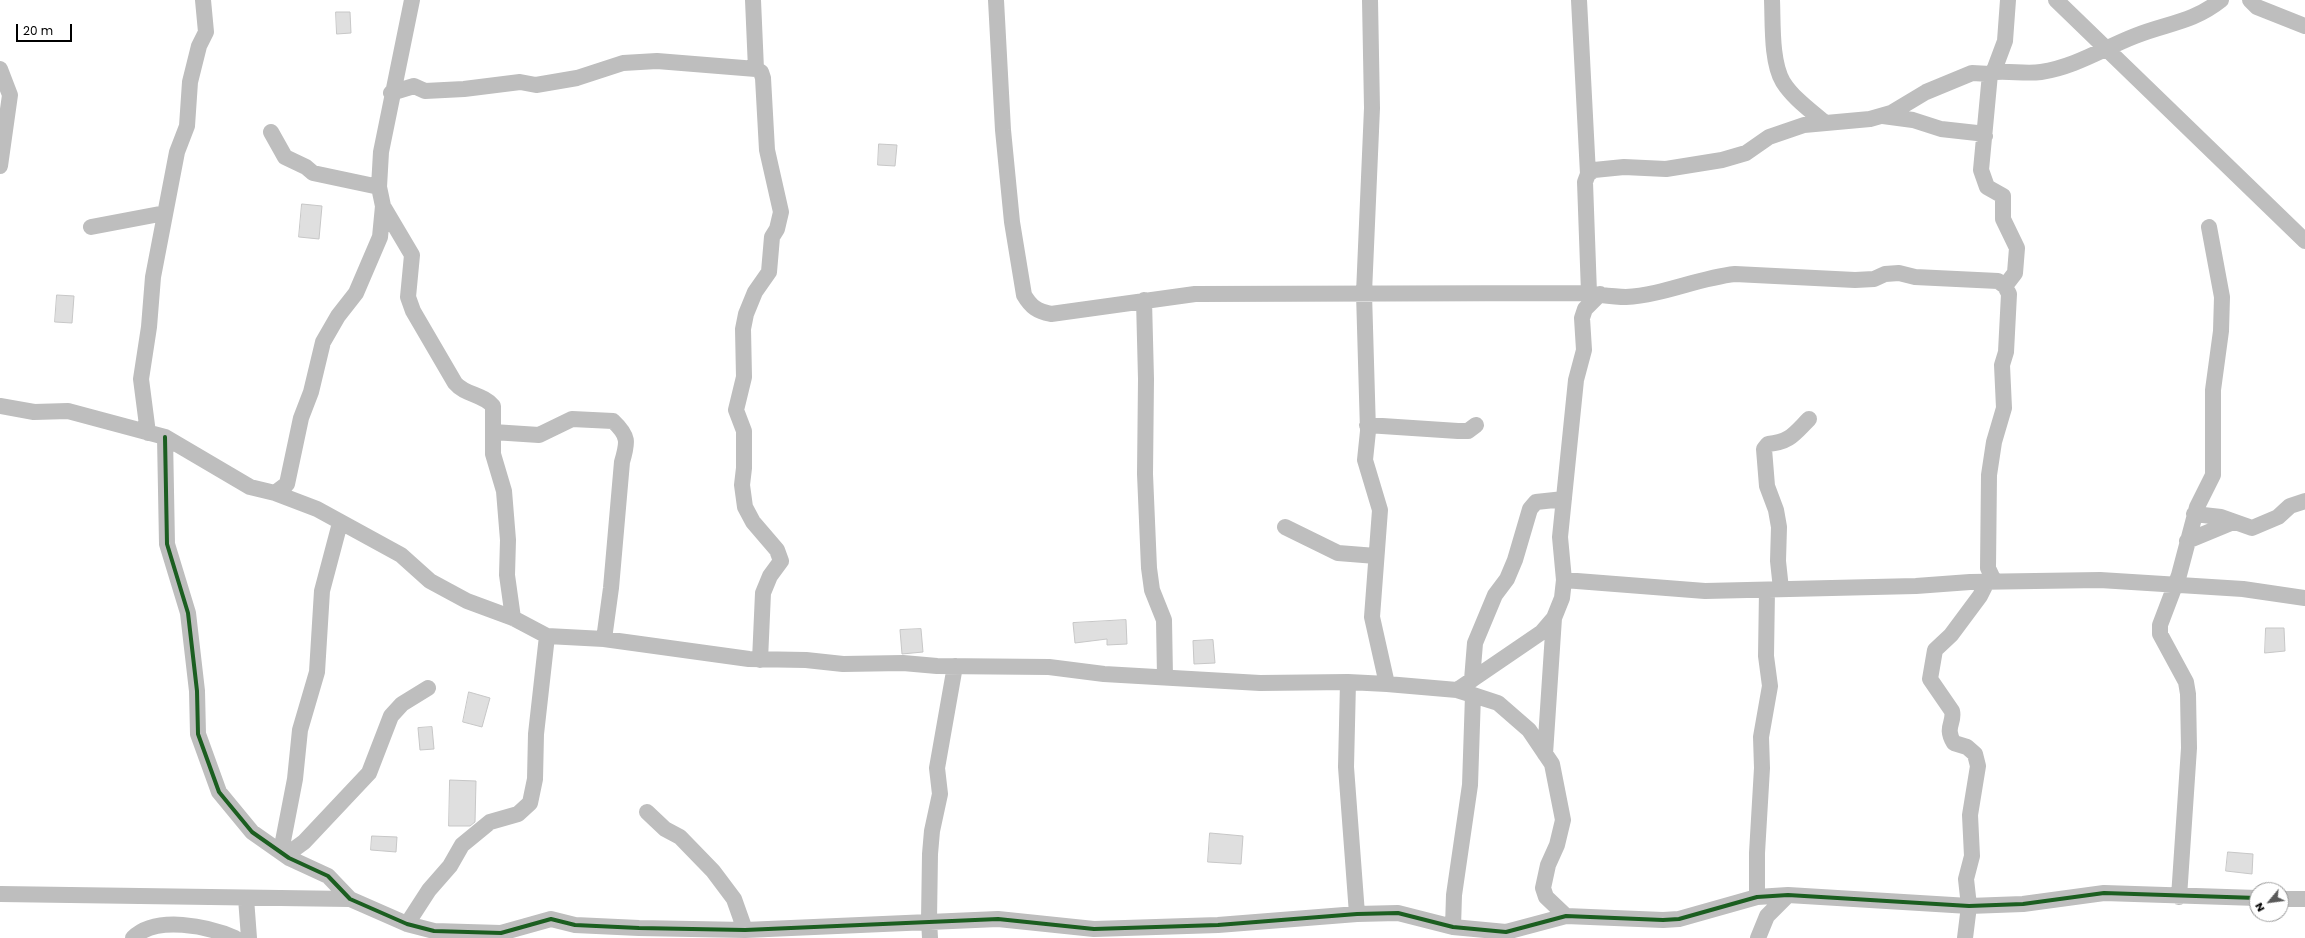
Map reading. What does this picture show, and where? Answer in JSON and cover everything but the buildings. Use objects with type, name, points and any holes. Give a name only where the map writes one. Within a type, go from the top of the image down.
[{"type":"street","points":[[148,433],[142,379],[149,327],[153,277],[177,152],[187,126],[190,82],[199,46],[206,32],[203,0]]},
{"type":"street","points":[[284,492],[301,418],[311,392],[323,342],[338,316],[356,293],[380,237],[383,206],[379,187],[381,152],[391,93],[412,0]]},
{"type":"street","points":[[996,0],[1003,130],[1012,222],[1024,295],[1029,304],[1038,311],[1051,314],[1195,294],[1364,293],[1625,297],[1688,284],[1716,276],[1735,274],[1855,280],[1874,279],[1885,274],[1899,273],[1915,277],[1998,281],[2005,286],[2009,294],[2006,352],[2002,365],[2004,408],[1994,442],[1989,475],[1990,577],[1980,596],[1951,635],[1934,650],[1933,668],[1930,679],[1933,686],[1952,711],[1953,715],[1948,732],[1950,738],[1954,743],[1967,747],[1975,754],[1978,766],[1970,815],[1972,856],[1966,879],[1970,906],[1966,938]]},
{"type":"street","points":[[1370,0],[1372,108],[1364,293],[1367,425],[1365,460],[1380,510],[1372,617],[1387,684]]},
{"type":"street","points":[[1545,754],[1554,618],[1562,598],[1564,580],[1560,537],[1576,380],[1584,350],[1582,318],[1589,297],[1584,200],[1585,182],[1588,174],[1579,0]]},
{"type":"street","points":[[1772,0],[1777,67],[1782,81],[1793,96],[1825,123]]},
{"type":"street","points":[[2005,286],[2015,273],[2017,248],[2004,219],[2003,196],[1987,187],[1983,180],[1981,170],[1992,74],[2005,41],[2008,0]]},
{"type":"street","points":[[2056,0],[2305,241]]},
{"type":"street","points":[[1588,174],[1601,169],[1666,169],[1722,160],[1746,153],[1769,137],[1804,125],[1870,119],[1891,113],[1926,92],[1972,73],[1992,74],[2041,72],[2076,63],[2105,48],[2145,32],[2180,23],[2207,11],[2221,0]]},
{"type":"street","points":[[2250,0],[2257,7],[2305,26]]},
{"type":"street","points":[[751,1],[756,69]]},
{"type":"street","points":[[391,93],[414,86],[425,90],[464,89],[520,82],[536,85],[577,78],[623,64],[650,62],[756,69],[761,72],[763,78],[767,150],[781,212],[777,229],[772,237],[769,272],[755,292],[746,314],[743,329],[744,377],[736,410],[744,431],[744,468],[742,484],[745,508],[753,522],[777,550],[781,561],[770,576],[763,594],[760,660]]},
{"type":"street","points":[[0,69],[10,94],[0,166]]},
{"type":"street","points":[[1882,116],[1913,120],[1941,129],[1977,133],[1985,136]]},
{"type":"street","points":[[271,132],[286,157],[306,167],[313,173],[379,187]]},
{"type":"street","points":[[383,206],[412,255],[408,297],[413,311],[455,383],[465,392],[488,401],[493,406],[493,454],[504,491],[508,540],[507,575],[513,618]]},
{"type":"street","points":[[91,227],[165,213]]},
{"type":"street","points":[[2179,896],[2189,748],[2188,694],[2186,682],[2160,634],[2160,625],[2175,585],[2194,514],[2213,475],[2213,390],[2221,331],[2222,297],[2209,227]]},
{"type":"street","points":[[1144,300],[1147,537],[1152,590],[1164,620],[1165,677]]},
{"type":"street","points":[[0,406],[34,412],[68,411],[165,437],[250,486],[284,492],[317,509],[340,523],[401,555],[430,581],[467,601],[513,618],[547,636],[604,639],[760,660],[955,666],[1049,667],[1104,674],[1260,683],[1348,682],[1457,690],[1473,687],[1542,632],[1554,618]]},
{"type":"street","points":[[1757,897],[1757,852],[1762,768],[1761,737],[1770,686],[1766,656],[1778,561],[1779,527],[1776,510],[1767,486],[1764,449],[1768,444],[1782,442],[1789,439],[1809,419]]},
{"type":"street","points":[[493,432],[539,435],[572,420],[613,421],[625,435],[627,446],[622,462],[611,588],[604,639]]},
{"type":"street","points":[[1367,425],[1458,431],[1468,431],[1476,425]]},
{"type":"street","points":[[165,437],[167,544],[188,612],[197,691],[198,734],[219,792],[252,832],[328,876],[350,899],[434,935],[501,933],[551,919],[575,925],[638,933],[737,932],[929,920],[998,919],[1138,933],[1218,924],[1357,914],[1398,913],[1453,927],[1506,932],[1530,927],[1539,930],[1566,916],[1662,920],[1679,918],[1757,897],[1788,895],[1970,906],[2023,904],[2104,893],[2249,898]]},
{"type":"street","points":[[1453,927],[1454,895],[1470,785],[1475,643],[1495,595],[1507,579],[1515,560],[1530,509],[1536,502],[1564,498]]},
{"type":"street","points":[[2194,514],[2221,517],[2252,528],[2261,526],[2278,517],[2290,506],[2305,501]]},
{"type":"street","points":[[2187,541],[2233,522]]},
{"type":"street","points":[[291,854],[284,848],[286,826],[295,779],[300,730],[317,672],[322,591],[340,523]]},
{"type":"street","points":[[1284,527],[1338,553],[1376,556]]},
{"type":"street","points":[[1564,580],[1705,592],[1916,586],[1970,582],[1990,577],[2100,580],[2243,589],[2305,598]]},
{"type":"street","points":[[407,924],[429,890],[450,866],[462,845],[490,822],[518,814],[530,803],[535,779],[536,734],[547,636]]},
{"type":"street","points":[[930,938],[929,920],[932,831],[940,794],[937,768],[955,666]]},
{"type":"street","points":[[1348,682],[1346,767],[1357,914]]},
{"type":"street","points":[[1473,687],[1498,703],[1529,730],[1552,764],[1563,820],[1557,845],[1548,865],[1543,888],[1546,897],[1566,916]]},
{"type":"street","points":[[291,854],[369,773],[391,716],[402,704],[428,688]]},
{"type":"street","points":[[647,812],[665,829],[680,837],[713,871],[734,899],[737,932]]},
{"type":"street","points":[[0,894],[350,899]]},
{"type":"street","points":[[1758,938],[1767,916],[1788,895]]},
{"type":"street","points":[[246,898],[249,938]]},
{"type":"street","points":[[2289,899],[2305,900]]},
{"type":"street","points":[[133,938],[138,933],[152,926],[193,925],[235,938]]},
{"type":"cycle path","points":[[165,437],[167,544],[188,613],[197,691],[198,734],[219,792],[252,832],[289,858],[328,876],[350,899],[407,924],[434,931],[501,933],[551,919],[575,925],[745,930],[998,919],[1094,929],[1218,925],[1357,914],[1398,913],[1453,927],[1506,932],[1566,916],[1663,920],[1679,919],[1757,897],[1788,895],[1969,906],[2023,904],[2104,893],[2249,898]]}]
